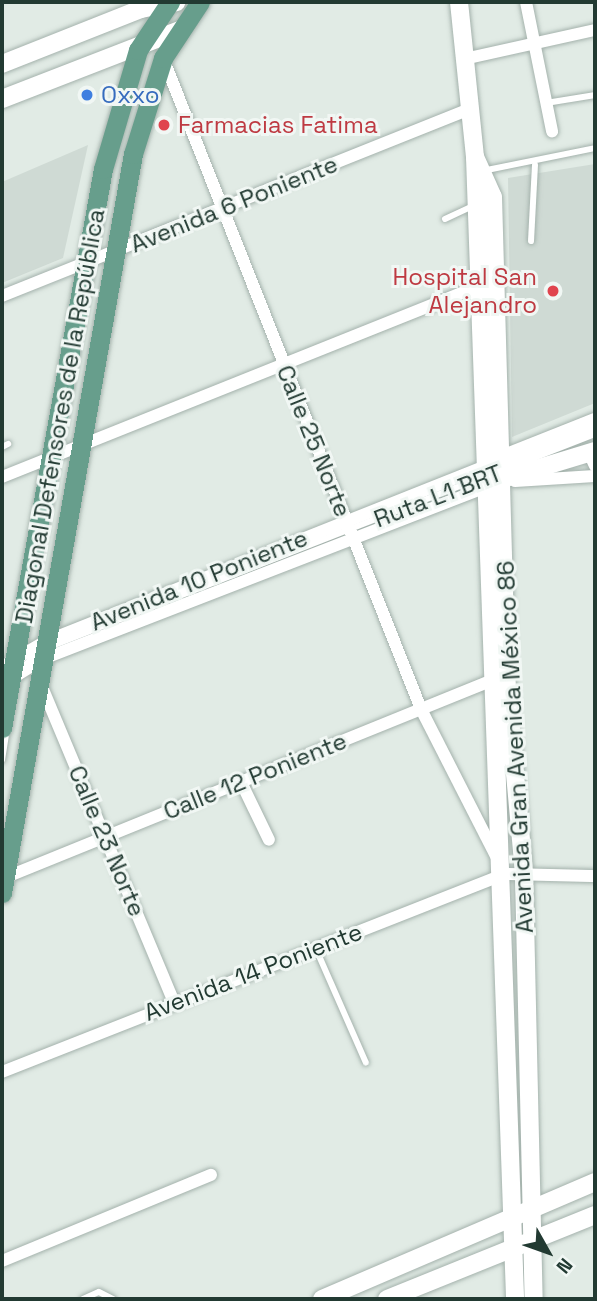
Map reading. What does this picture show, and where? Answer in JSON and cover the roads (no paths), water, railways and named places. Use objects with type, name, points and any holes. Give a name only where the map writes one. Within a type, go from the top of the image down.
[{"type":"main road","name":"Diagonal Defensores de la República","points":[[3,720],[9,673],[53,457],[84,264],[118,105],[148,37],[172,2]]},
{"type":"main road","name":"Diagonal Defensores de la República","points":[[3,878],[85,444],[111,253],[163,58],[200,2]]},
{"type":"street","points":[[2,64],[139,5],[172,2]]},
{"type":"street","name":"Avenida Gran Avenida México 86","points":[[459,2],[466,110],[478,166],[493,197],[486,283]]},
{"type":"street","points":[[526,2],[552,131]]},
{"type":"street","name":"Calle 25 Norte","points":[[139,5],[148,37],[163,58],[420,707],[505,874]]},
{"type":"street","points":[[2,99],[148,37],[180,30]]},
{"type":"street","points":[[464,59],[595,30]]},
{"type":"street","name":"Avenida 6 Poniente","points":[[2,296],[466,110]]},
{"type":"street","name":"Avenida Gran Avenida México 86","points":[[478,166],[475,205],[486,283],[496,477],[496,676],[505,874],[514,1219],[523,1244],[534,1299]]},
{"type":"street","points":[[2,477],[486,283]]},
{"type":"street","name":"Avenida 10 Poniente","points":[[9,673],[44,650],[349,529],[496,477],[595,422]]},
{"type":"street","name":"Avenida 10 Poniente","points":[[9,673],[44,650],[349,529],[496,477],[594,454]]},
{"type":"street","points":[[496,477],[595,476]]},
{"type":"street","name":"Avenida Gran Avenida México 86","points":[[496,676],[524,874],[531,1212],[515,1299]]},
{"type":"street","name":"Calle 12 Poniente","points":[[3,878],[104,834],[241,782],[496,676]]},
{"type":"street","name":"Calle 23 Norte","points":[[39,680],[174,1002]]},
{"type":"street","points":[[241,782],[269,840]]},
{"type":"street","points":[[505,874],[595,876]]},
{"type":"street","name":"Avenida 14 Poniente","points":[[2,1072],[174,1002],[505,874]]},
{"type":"street","points":[[2,1261],[211,1175]]},
{"type":"street","points":[[322,1299],[531,1212],[595,1182]]},
{"type":"street","points":[[387,1299],[405,1295],[595,1215]]},
{"type":"lane","points":[[546,103],[595,96]]},
{"type":"lane","points":[[478,166],[536,165],[595,148]]},
{"type":"lane","points":[[531,242],[536,165]]},
{"type":"lane","points":[[444,219],[475,205]]},
{"type":"lane","name":"Ruta L1 BRT","points":[[496,477],[595,434]]},
{"type":"lane","points":[[2,760],[9,673]]},
{"type":"lane","points":[[104,834],[420,707]]},
{"type":"lane","points":[[316,947],[366,1063]]},
{"type":"lane","points":[[83,1299],[99,1293],[113,1299]]},
{"type":"place","name":"Oxxo","points":[[87,95]]},
{"type":"place","name":"Farmacias Fatima","points":[[164,125]]},
{"type":"place","name":"Hospital San Alejandro","points":[[553,291]]}]
